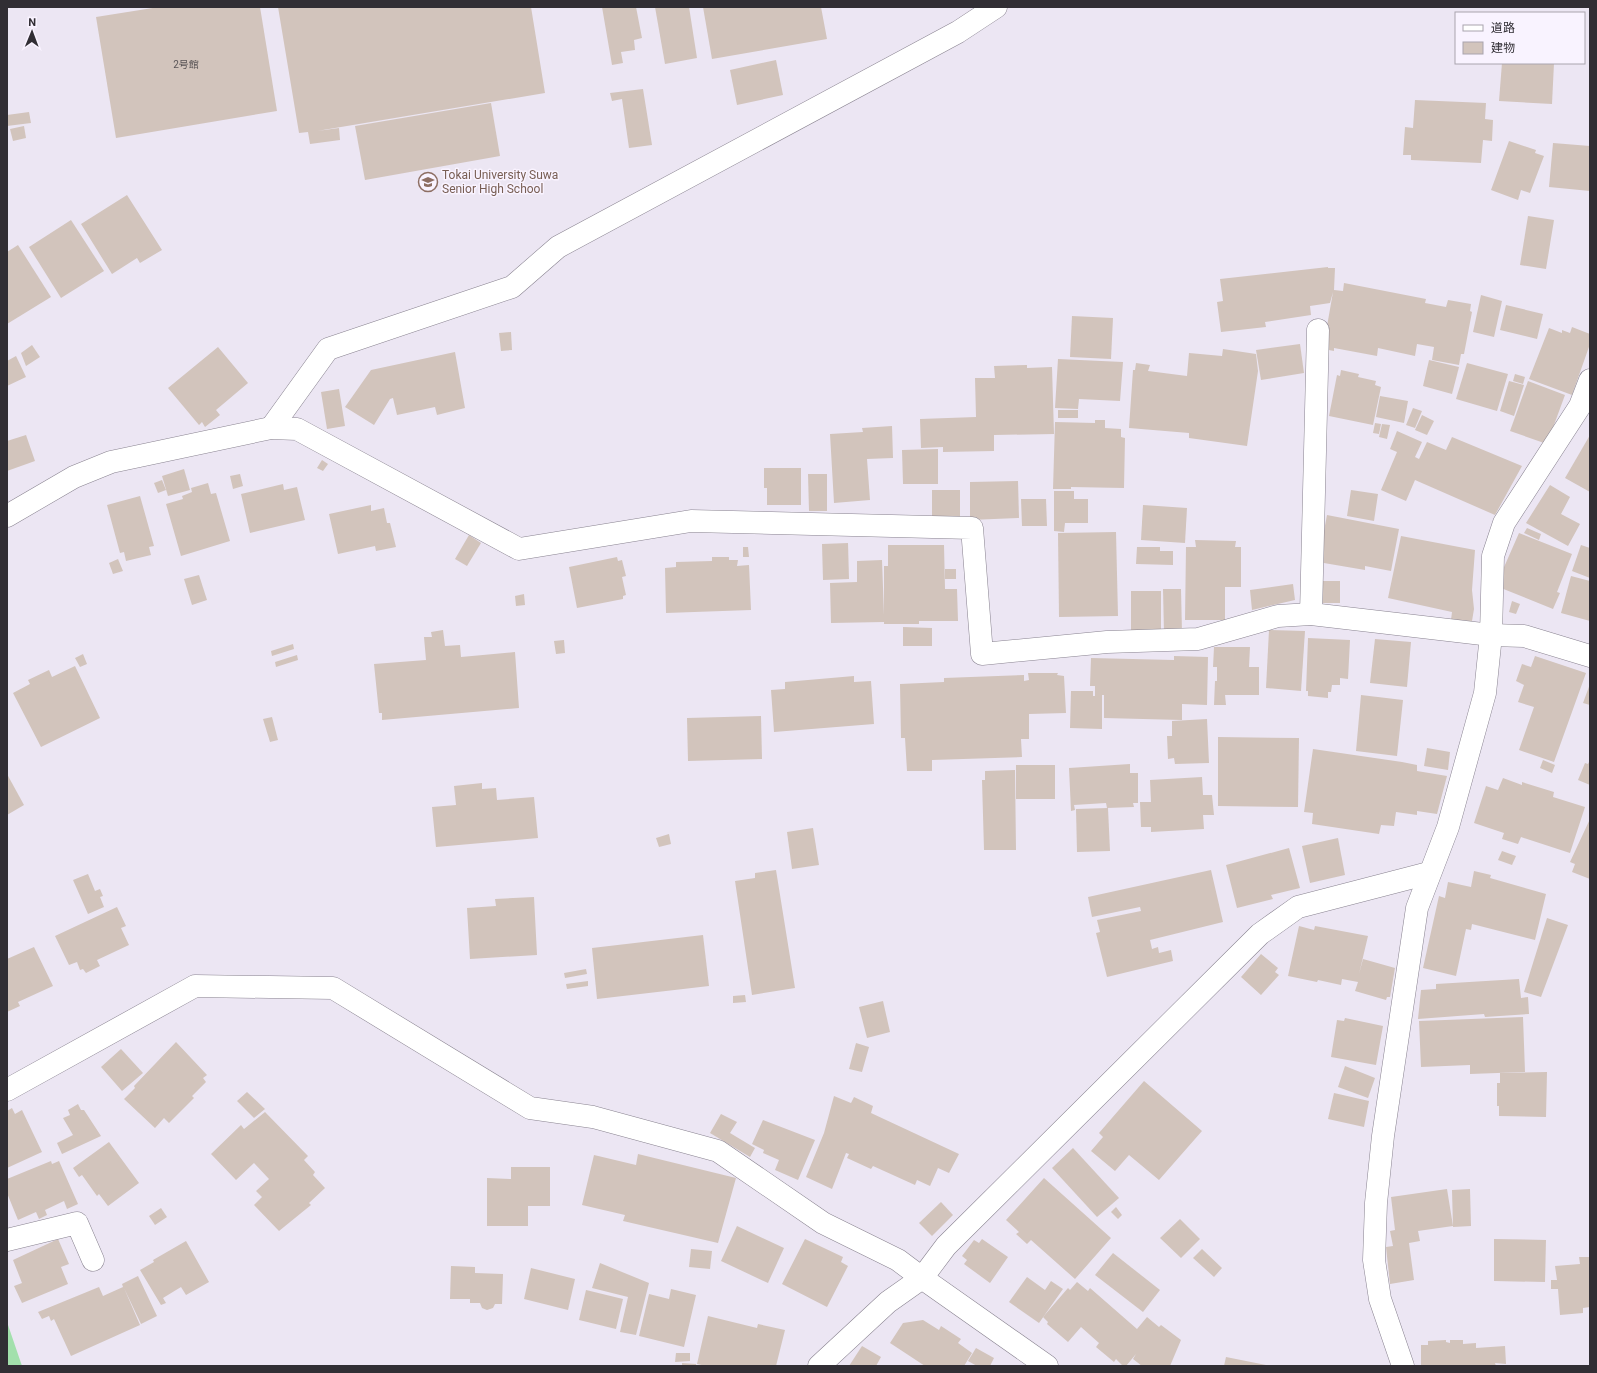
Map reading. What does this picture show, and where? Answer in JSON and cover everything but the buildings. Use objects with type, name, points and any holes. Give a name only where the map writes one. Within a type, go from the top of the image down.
[{"type":"street","points":[[271,428],[328,349],[512,287],[558,247],[958,32],[996,7]]},
{"type":"street","points":[[1311,614],[1318,330]]},
{"type":"street","points":[[1403,1366],[1380,1299],[1374,1260],[1376,1203],[1383,1136],[1417,908],[1429,873],[1448,827],[1485,693],[1491,635],[1493,556],[1504,523],[1580,406],[1590,380]]},
{"type":"street","points":[[7,516],[74,477],[111,462],[271,428],[297,428],[519,549],[690,521],[972,528],[982,654],[1107,642],[1198,639],[1278,616],[1311,614],[1491,635],[1524,636],[1590,656]]},
{"type":"street","points":[[820,1366],[888,1302],[922,1278],[946,1246],[1260,934],[1298,907],[1429,873]]},
{"type":"street","points":[[7,1090],[195,986],[333,988],[530,1108],[593,1117],[718,1152],[823,1223],[898,1260],[1048,1366]]},
{"type":"street","points":[[7,1240],[77,1223],[93,1260]]},
{"type":"green space","points":[[7,1322],[22,1366],[7,1366]]},
{"type":"place","name":"Tokai University Suwa Senior High School","points":[[428,182]]}]
